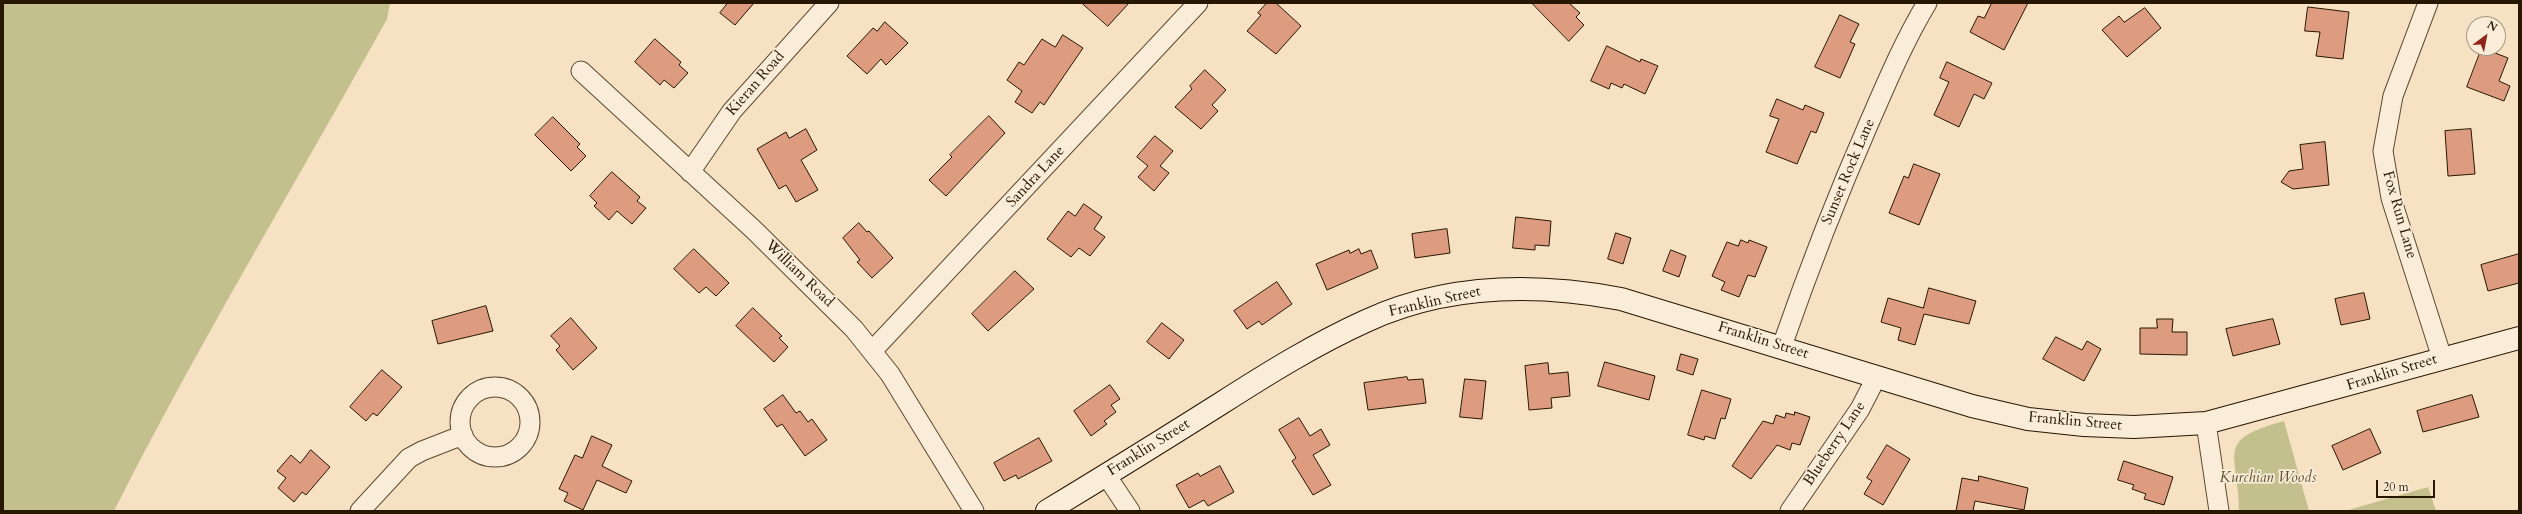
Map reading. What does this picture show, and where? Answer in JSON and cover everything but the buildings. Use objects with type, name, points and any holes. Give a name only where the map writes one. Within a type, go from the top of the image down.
[{"type":"main road","name":"Franklin Street","points":[[1047,511],[1289,361],[1323,342],[1386,313],[1439,298],[1497,289],[1530,288],[1588,293],[1621,299],[1782,346],[2002,414],[2056,423],[2111,427],[2206,423],[2345,387],[2442,358],[2519,338]]},
{"type":"street","name":"Kieran Road","points":[[690,172],[732,111],[829,3]]},
{"type":"street","name":"Sandra Lane","points":[[873,350],[1198,3]]},
{"type":"street","name":"Sunset Rock Lane","points":[[1782,346],[1803,287],[1862,140],[1898,56],[1927,3]]},
{"type":"street","name":"Fox Run Lane","points":[[2428,3],[2393,96],[2383,151],[2391,198],[2442,358]]},
{"type":"street","name":"William Road","points":[[581,71],[794,269],[873,350],[905,398],[974,511]]},
{"type":"street","name":"Blueberry Lane","points":[[1790,511],[1860,409],[1877,376]]},
{"type":"street","points":[[2206,423],[2219,511]]},
{"type":"street","points":[[360,511],[410,458],[422,451],[462,436]]},
{"type":"street","points":[[1106,475],[1130,511]]},
{"type":"green space","points":[[3,3],[390,3],[387,19],[180,386],[114,511],[3,511]]},
{"type":"green space","name":"Kurchian Woods","points":[[2284,421],[2309,511],[2239,511],[2235,451],[2239,443],[2247,435],[2262,428]]},
{"type":"green space","name":"Kurchian Woods","points":[[2428,487],[2436,511],[2345,511]]}]
